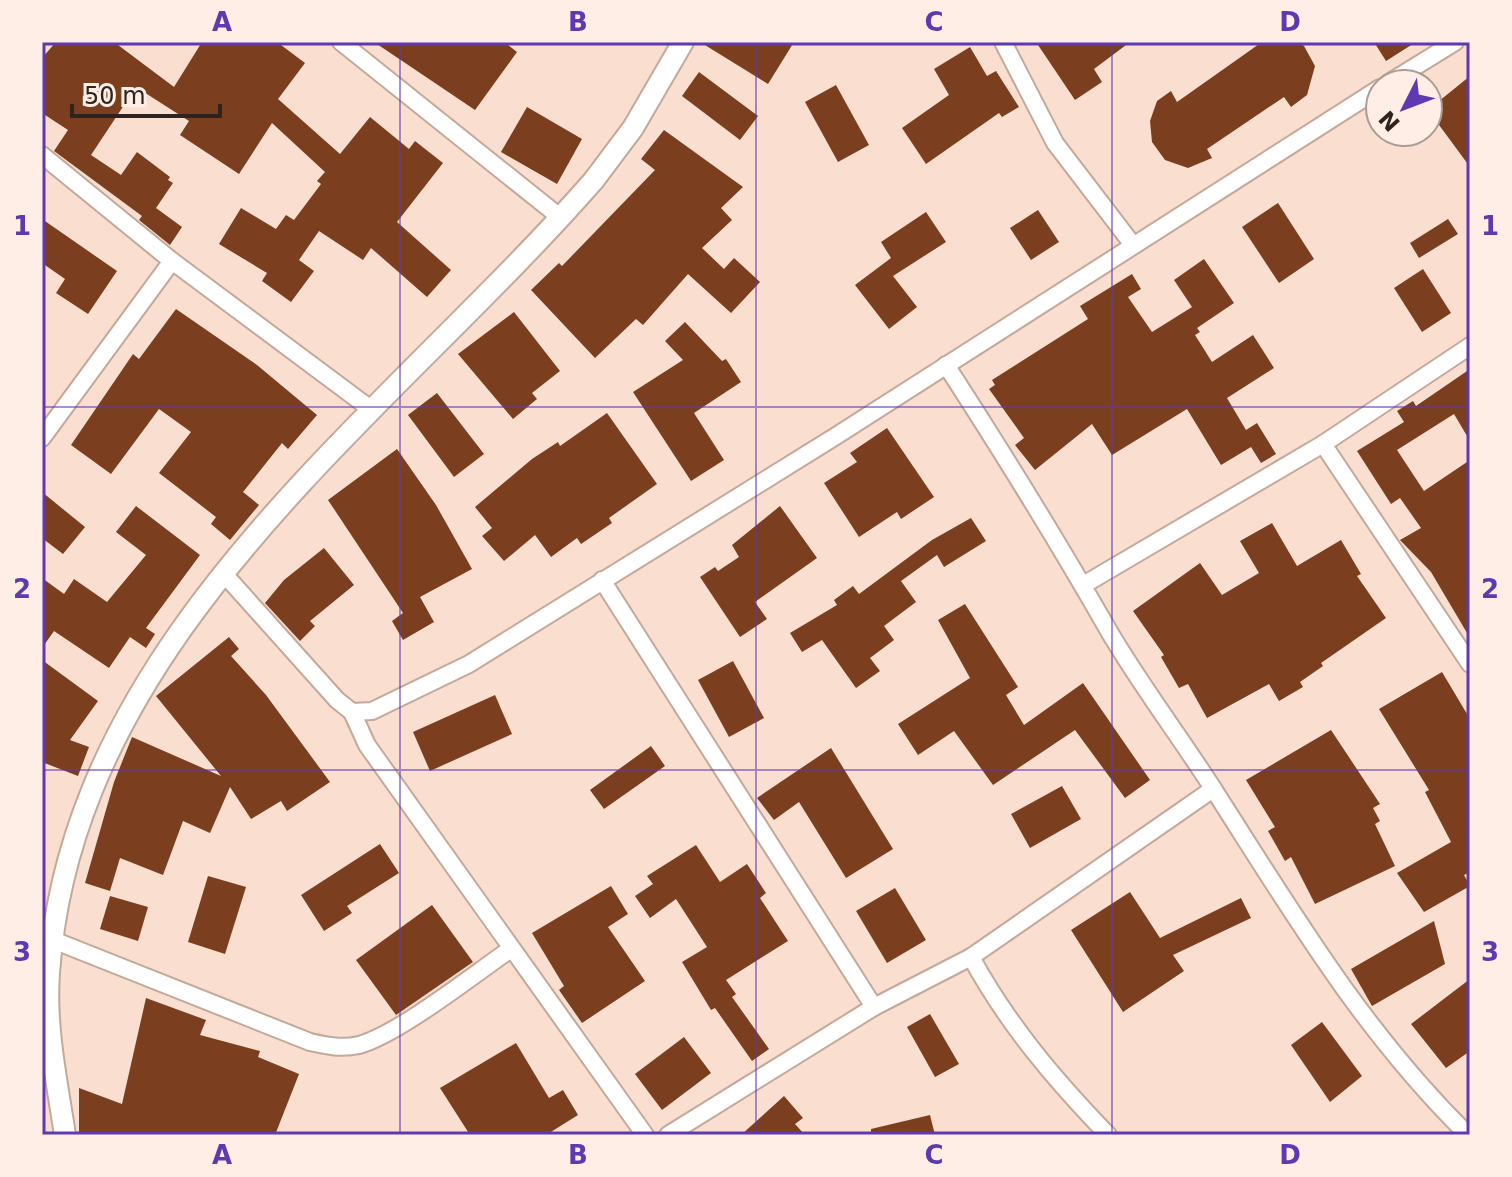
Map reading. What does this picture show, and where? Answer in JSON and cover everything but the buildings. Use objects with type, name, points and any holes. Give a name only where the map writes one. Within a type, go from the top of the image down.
[{"type":"street","points":[[341,42],[561,218]]},
{"type":"street","points":[[65,1135],[50,1037],[49,974],[53,940],[77,829],[126,714],[225,575],[279,508],[561,218],[633,128],[683,42]]},
{"type":"street","points":[[1003,42],[1055,143],[1133,245]]},
{"type":"street","points":[[1413,68],[1455,42]]},
{"type":"street","points":[[352,712],[372,711],[469,664],[1364,98]]},
{"type":"street","points":[[42,155],[172,261],[372,410]]},
{"type":"street","points":[[44,432],[172,261]]},
{"type":"street","points":[[1085,584],[1323,444],[1470,346]]},
{"type":"street","points":[[946,365],[1085,584],[1111,634],[1213,789],[1285,907],[1350,999],[1435,1103],[1468,1135]]},
{"type":"street","points":[[1323,444],[1464,641],[1470,664]]},
{"type":"street","points":[[225,575],[337,700],[352,712],[367,745],[645,1135]]},
{"type":"street","points":[[602,580],[874,1007]]},
{"type":"street","points":[[668,1135],[874,1007],[971,957],[1213,789]]},
{"type":"street","points":[[53,940],[310,1042],[337,1048],[362,1044],[405,1021],[511,949]]},
{"type":"street","points":[[971,957],[993,998],[1027,1046],[1108,1135]]}]
